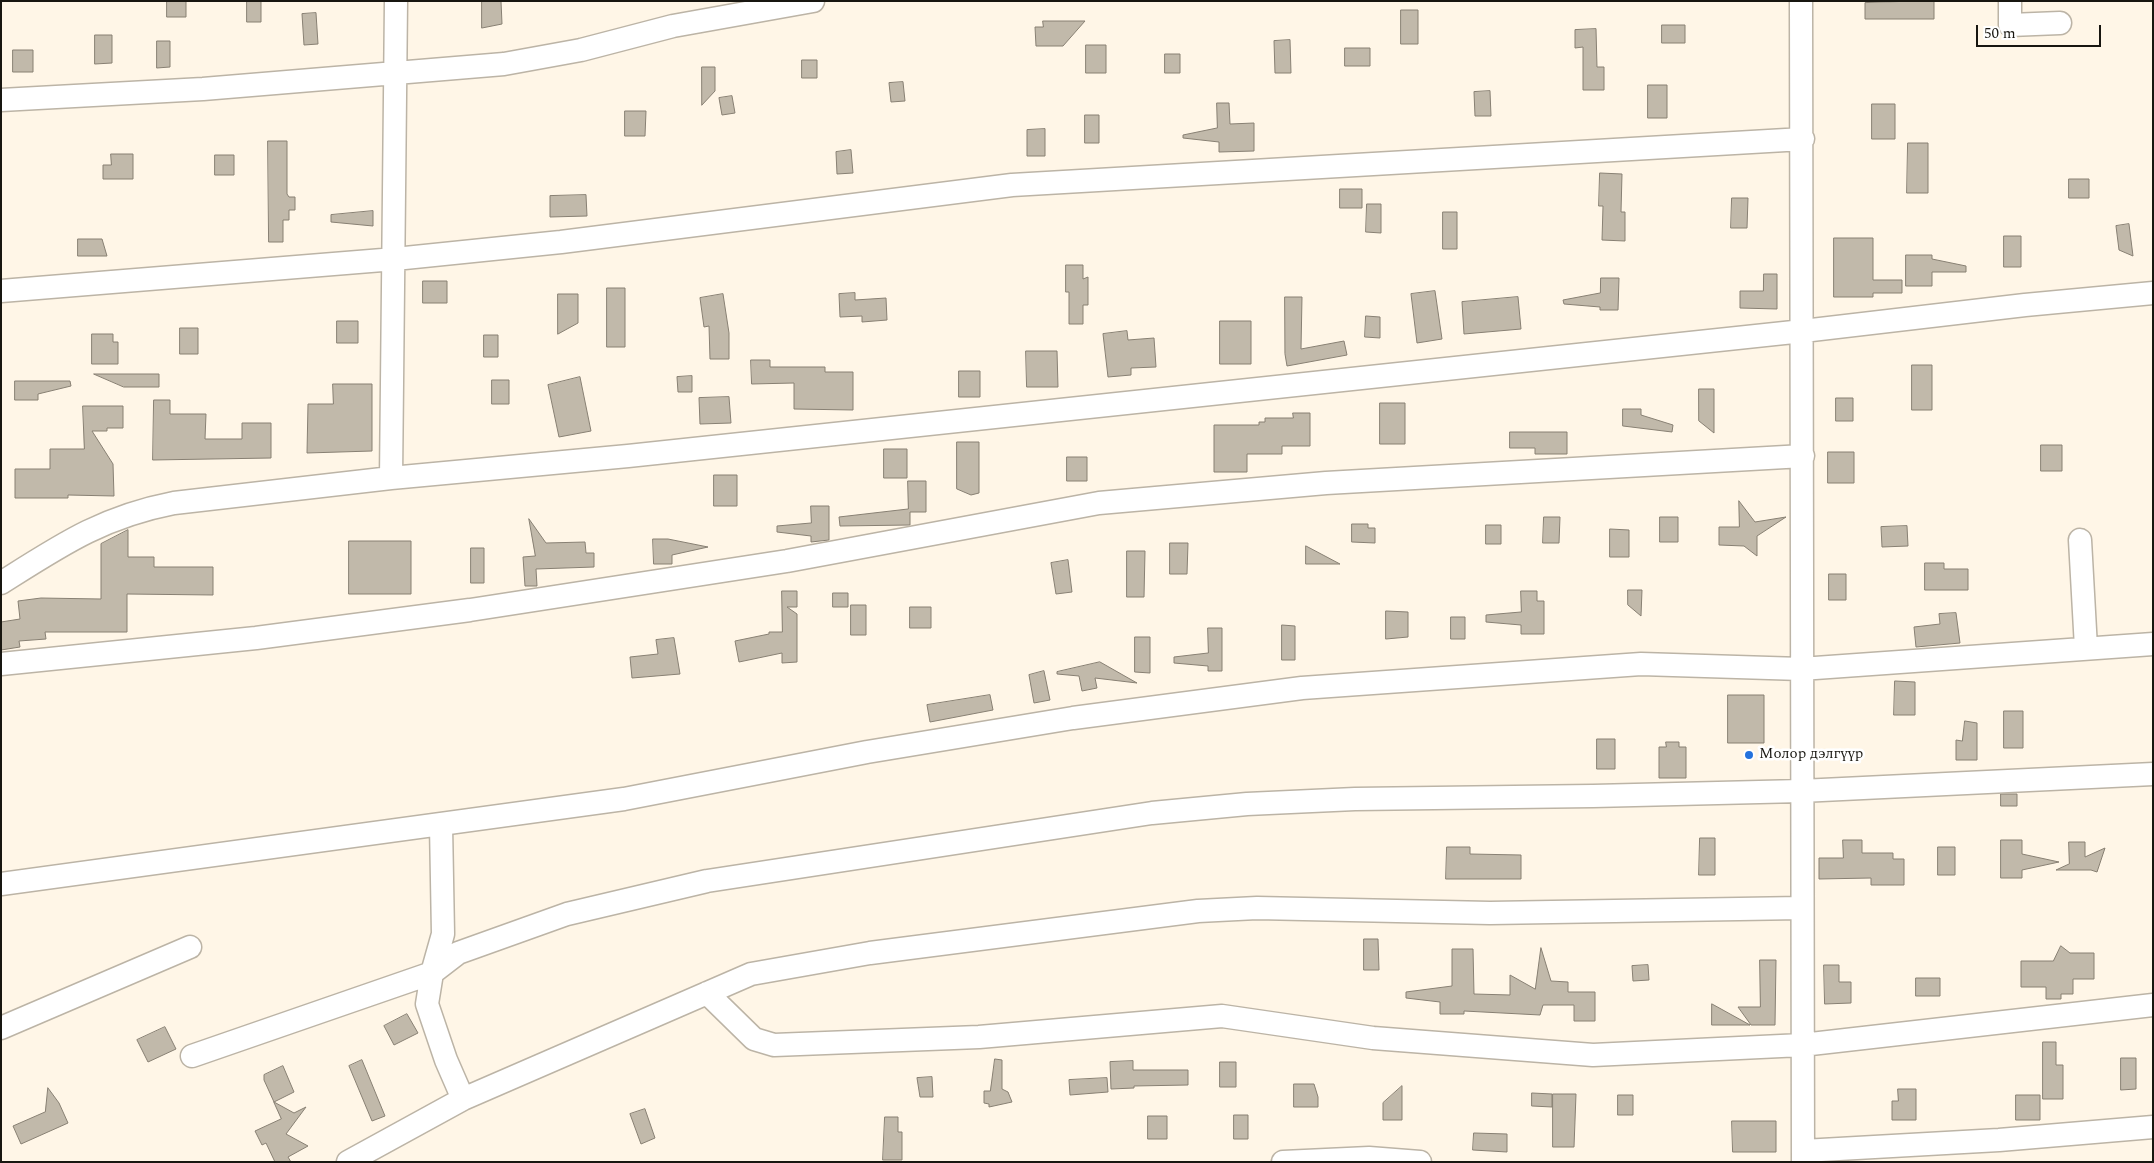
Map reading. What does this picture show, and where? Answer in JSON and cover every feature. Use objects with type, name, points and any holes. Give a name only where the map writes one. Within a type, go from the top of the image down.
[{"type":"street","points":[[391,478],[397,72],[396,1]]},
{"type":"street","points":[[1,100],[203,89],[504,64],[581,50],[673,26],[813,1]]},
{"type":"street","points":[[1801,1],[1803,139],[1801,908],[1803,1157],[2153,1127]]},
{"type":"street","points":[[2010,1],[2010,25],[2060,23]]},
{"type":"street","points":[[1,291],[395,259],[710,225],[1012,185],[1803,139]]},
{"type":"street","points":[[1,583],[104,522],[150,508],[391,478],[628,456],[1803,331],[2025,305],[2153,293]]},
{"type":"street","points":[[1,664],[256,638],[470,610],[787,561],[1099,503],[1326,483],[1803,456]]},
{"type":"street","points":[[2080,540],[2086,648]]},
{"type":"street","points":[[1,884],[281,844],[441,825],[624,799],[868,752],[1073,718],[1302,688],[1641,664],[1802,669],[2153,644]]},
{"type":"street","points":[[192,1056],[432,974],[458,953],[567,914],[707,881],[1152,813],[1247,804],[1355,799],[1802,791],[2153,774]]},
{"type":"street","points":[[441,825],[443,934],[432,974],[427,1004],[446,1060],[463,1099]]},
{"type":"street","points":[[348,1162],[463,1099],[750,974],[870,953],[1198,911],[1257,908],[1490,914],[1801,908]]},
{"type":"street","points":[[1,1028],[190,947]]},
{"type":"street","points":[[708,993],[754,1039],[774,1045],[979,1037],[1222,1016],[1373,1038],[1593,1055],[1802,1045],[2153,1005]]},
{"type":"street","points":[[1284,1162],[1369,1158],[1420,1162]]},
{"type":"building","points":[[167,1],[186,1],[186,17],[167,17]]},
{"type":"building","points":[[247,1],[261,1],[261,22],[247,22]]},
{"type":"building","points":[[482,1],[501,1],[502,24],[482,28]]},
{"type":"building","points":[[1934,1],[1934,19],[1865,19],[1865,3]]},
{"type":"building","points":[[1401,10],[1418,10],[1418,44],[1401,44]]},
{"type":"building","points":[[316,13],[318,44],[304,45],[302,14]]},
{"type":"building","points":[[1043,21],[1085,21],[1063,46],[1036,46],[1035,27],[1043,27]]},
{"type":"building","points":[[1662,25],[1685,25],[1685,43],[1662,43]]},
{"type":"building","points":[[1596,29],[1597,67],[1604,67],[1604,90],[1583,90],[1583,47],[1575,48],[1575,30]]},
{"type":"building","points":[[95,35],[112,35],[112,63],[95,64]]},
{"type":"building","points":[[1290,40],[1291,73],[1275,73],[1274,41]]},
{"type":"building","points":[[157,41],[170,41],[170,67],[157,68]]},
{"type":"building","points":[[1086,45],[1106,45],[1106,73],[1086,73]]},
{"type":"building","points":[[1345,48],[1370,48],[1370,66],[1345,66]]},
{"type":"building","points":[[13,50],[33,50],[33,72],[13,72]]},
{"type":"building","points":[[1165,54],[1180,54],[1180,73],[1165,73]]},
{"type":"building","points":[[802,60],[817,60],[817,78],[802,78]]},
{"type":"building","points":[[702,67],[715,67],[715,91],[702,105]]},
{"type":"building","points":[[903,82],[905,101],[891,102],[889,83]]},
{"type":"building","points":[[1648,85],[1667,85],[1667,118],[1648,118]]},
{"type":"building","points":[[1490,91],[1491,116],[1475,116],[1474,92]]},
{"type":"building","points":[[732,96],[735,113],[722,115],[719,98]]},
{"type":"building","points":[[1217,103],[1229,103],[1230,124],[1254,123],[1254,151],[1219,152],[1219,142],[1183,138],[1183,135],[1217,128]]},
{"type":"building","points":[[1872,104],[1895,104],[1895,139],[1872,139]]},
{"type":"building","points":[[625,111],[646,111],[645,136],[625,136]]},
{"type":"building","points":[[1085,115],[1099,115],[1099,143],[1085,143]]},
{"type":"building","points":[[1045,129],[1045,156],[1027,156],[1027,130]]},
{"type":"building","points":[[268,141],[287,141],[287,194],[289,197],[295,197],[295,210],[289,210],[289,220],[283,220],[283,242],[269,242]]},
{"type":"building","points":[[1908,143],[1928,143],[1928,193],[1907,193]]},
{"type":"building","points":[[851,150],[853,173],[837,174],[836,152]]},
{"type":"building","points":[[111,154],[133,154],[133,179],[103,179],[103,165],[111,165]]},
{"type":"building","points":[[215,155],[234,155],[234,175],[215,175]]},
{"type":"building","points":[[1600,173],[1622,174],[1621,212],[1625,212],[1625,241],[1602,240],[1603,206],[1599,206]]},
{"type":"building","points":[[2069,179],[2089,179],[2089,198],[2069,198]]},
{"type":"building","points":[[1340,189],[1362,189],[1362,208],[1340,208]]},
{"type":"building","points":[[586,195],[587,216],[550,217],[550,196]]},
{"type":"building","points":[[1732,198],[1748,198],[1747,228],[1731,228]]},
{"type":"building","points":[[1367,204],[1381,204],[1381,233],[1366,232]]},
{"type":"building","points":[[373,211],[373,226],[331,222],[331,215]]},
{"type":"building","points":[[1443,212],[1457,212],[1457,249],[1443,249]]},
{"type":"building","points":[[2129,224],[2133,256],[2119,250],[2116,226]]},
{"type":"building","points":[[2004,236],[2021,236],[2021,267],[2004,267]]},
{"type":"building","points":[[1834,238],[1873,238],[1873,280],[1902,280],[1902,293],[1873,293],[1873,297],[1834,297]]},
{"type":"building","points":[[78,239],[102,239],[107,256],[78,256]]},
{"type":"building","points":[[1906,255],[1932,255],[1932,259],[1966,266],[1966,272],[1932,272],[1932,286],[1906,286]]},
{"type":"building","points":[[1066,265],[1083,265],[1083,279],[1088,277],[1088,305],[1083,305],[1083,324],[1069,324],[1069,292],[1066,292]]},
{"type":"building","points":[[1764,274],[1777,274],[1777,309],[1740,308],[1740,291],[1763,291]]},
{"type":"building","points":[[1601,278],[1619,278],[1618,310],[1600,310],[1600,307],[1564,304],[1563,300],[1600,293]]},
{"type":"building","points":[[423,281],[447,281],[447,303],[423,303]]},
{"type":"building","points":[[607,288],[625,288],[625,347],[607,347]]},
{"type":"building","points":[[1435,291],[1442,339],[1417,343],[1411,294]]},
{"type":"building","points":[[855,293],[855,300],[886,298],[887,320],[862,322],[862,316],[840,317],[839,294]]},
{"type":"building","points":[[558,294],[578,294],[578,323],[558,334]]},
{"type":"building","points":[[723,294],[729,333],[729,359],[710,359],[709,326],[704,327],[700,298]]},
{"type":"building","points":[[1285,297],[1302,297],[1301,349],[1344,341],[1347,355],[1287,366],[1285,354]]},
{"type":"building","points":[[1518,297],[1521,329],[1464,334],[1462,302]]},
{"type":"building","points":[[1366,316],[1380,317],[1380,338],[1365,337]]},
{"type":"building","points":[[337,321],[358,321],[358,343],[337,343]]},
{"type":"building","points":[[1220,321],[1251,321],[1251,364],[1220,364]]},
{"type":"building","points":[[180,328],[198,328],[198,354],[180,354]]},
{"type":"building","points":[[1127,331],[1128,340],[1154,338],[1156,367],[1131,368],[1131,375],[1108,377],[1103,334]]},
{"type":"building","points":[[92,334],[113,334],[113,342],[118,342],[118,364],[92,364]]},
{"type":"building","points":[[484,335],[498,335],[498,357],[484,357]]},
{"type":"building","points":[[1026,351],[1057,351],[1058,387],[1027,387]]},
{"type":"building","points":[[751,360],[770,360],[770,367],[825,367],[825,372],[853,372],[853,410],[794,409],[794,383],[752,384]]},
{"type":"building","points":[[1912,365],[1932,365],[1932,410],[1912,410]]},
{"type":"building","points":[[959,371],[980,371],[980,397],[959,397]]},
{"type":"building","points":[[94,374],[159,374],[159,387],[124,387]]},
{"type":"building","points":[[692,376],[692,392],[678,392],[677,377]]},
{"type":"building","points":[[580,377],[591,431],[559,437],[548,385]]},
{"type":"building","points":[[492,380],[509,380],[509,404],[492,404]]},
{"type":"building","points":[[15,381],[70,381],[71,386],[38,394],[38,400],[15,400]]},
{"type":"building","points":[[333,384],[372,384],[372,451],[307,453],[308,404],[333,404]]},
{"type":"building","points":[[1699,389],[1714,389],[1714,433],[1699,421]]},
{"type":"building","points":[[729,397],[731,423],[700,424],[699,398]]},
{"type":"building","points":[[1836,398],[1853,398],[1853,421],[1836,421]]},
{"type":"building","points":[[154,400],[170,400],[170,414],[206,414],[205,439],[242,439],[242,423],[271,423],[271,458],[153,460]]},
{"type":"building","points":[[1380,403],[1405,403],[1405,444],[1380,444]]},
{"type":"building","points":[[83,406],[123,406],[123,428],[107,428],[107,431],[92,431],[113,464],[114,496],[68,495],[68,498],[15,498],[15,469],[50,469],[50,449],[84,449]]},
{"type":"building","points":[[1623,409],[1641,409],[1641,415],[1673,425],[1672,432],[1623,426]]},
{"type":"building","points":[[1293,413],[1310,413],[1310,446],[1282,446],[1282,454],[1247,454],[1247,472],[1214,472],[1214,425],[1259,425],[1259,422],[1265,422],[1265,418],[1293,418]]},
{"type":"building","points":[[1510,432],[1567,432],[1567,454],[1535,454],[1535,448],[1510,448]]},
{"type":"building","points":[[957,442],[979,442],[979,493],[971,495],[957,489]]},
{"type":"building","points":[[2041,445],[2062,445],[2062,471],[2041,471]]},
{"type":"building","points":[[884,449],[907,449],[907,478],[884,478]]},
{"type":"building","points":[[1828,452],[1854,452],[1854,483],[1828,483]]},
{"type":"building","points":[[1067,457],[1087,457],[1087,481],[1067,481]]},
{"type":"building","points":[[714,475],[737,475],[737,506],[714,506]]},
{"type":"building","points":[[908,481],[926,481],[926,512],[910,512],[910,525],[840,526],[839,517],[908,509]]},
{"type":"building","points":[[1739,501],[1755,522],[1786,517],[1757,536],[1757,556],[1744,546],[1719,545],[1719,527],[1739,527]]},
{"type":"building","points":[[811,506],[829,506],[829,540],[811,542],[811,536],[777,532],[777,526],[811,523]]},
{"type":"building","points":[[1544,517],[1560,517],[1559,543],[1543,543]]},
{"type":"building","points":[[1660,517],[1678,517],[1678,542],[1660,542]]},
{"type":"building","points":[[529,519],[546,543],[585,542],[586,553],[594,553],[594,567],[536,569],[537,586],[525,586],[523,557],[535,556]]},
{"type":"building","points":[[1352,524],[1368,524],[1368,528],[1375,528],[1375,543],[1352,542]]},
{"type":"building","points":[[1486,525],[1501,525],[1501,544],[1486,544]]},
{"type":"building","points":[[1907,526],[1908,546],[1882,547],[1881,527]]},
{"type":"building","points":[[1610,529],[1629,530],[1629,557],[1610,557]]},
{"type":"building","points":[[128,530],[128,557],[154,557],[154,567],[213,567],[213,595],[127,594],[127,632],[45,632],[46,639],[19,641],[20,647],[1,650],[1,622],[20,619],[18,601],[41,598],[101,599],[101,544]]},
{"type":"building","points":[[653,539],[668,539],[708,547],[672,555],[672,564],[654,564]]},
{"type":"building","points":[[349,541],[411,541],[411,594],[349,594]]},
{"type":"building","points":[[1170,543],[1188,543],[1187,574],[1170,574]]},
{"type":"building","points":[[1306,546],[1340,564],[1306,564]]},
{"type":"building","points":[[471,548],[484,548],[484,583],[471,583]]},
{"type":"building","points":[[1127,551],[1145,551],[1144,597],[1127,597]]},
{"type":"building","points":[[1068,560],[1072,592],[1056,594],[1051,563]]},
{"type":"building","points":[[1925,563],[1944,563],[1944,569],[1968,569],[1968,590],[1925,590]]},
{"type":"building","points":[[1829,574],[1846,574],[1846,600],[1829,600]]},
{"type":"building","points":[[1628,590],[1642,590],[1641,616],[1628,605]]},
{"type":"building","points":[[782,591],[797,591],[797,607],[787,607],[797,614],[797,662],[782,663],[782,653],[739,662],[735,641],[769,634],[769,632],[782,632]]},
{"type":"building","points":[[1521,591],[1537,591],[1537,601],[1544,601],[1544,634],[1521,634],[1521,625],[1486,622],[1486,615],[1521,612]]},
{"type":"building","points":[[833,593],[848,593],[848,607],[833,607]]},
{"type":"building","points":[[851,605],[866,605],[866,635],[851,635]]},
{"type":"building","points":[[910,607],[931,607],[931,628],[910,628]]},
{"type":"building","points":[[1386,611],[1408,612],[1408,637],[1386,639]]},
{"type":"building","points":[[1956,613],[1960,643],[1916,647],[1914,627],[1940,624],[1939,614]]},
{"type":"building","points":[[1451,617],[1465,617],[1465,639],[1451,639]]},
{"type":"building","points":[[1282,625],[1295,626],[1295,660],[1282,660]]},
{"type":"building","points":[[1208,628],[1222,628],[1222,671],[1208,671],[1208,666],[1174,663],[1174,657],[1208,653]]},
{"type":"building","points":[[1135,637],[1150,637],[1150,673],[1135,672]]},
{"type":"building","points":[[674,638],[680,674],[632,678],[630,657],[658,654],[656,640]]},
{"type":"building","points":[[1100,662],[1137,683],[1095,678],[1097,688],[1082,691],[1079,676],[1057,674],[1057,672]]},
{"type":"building","points":[[1044,671],[1050,700],[1034,703],[1029,675]]},
{"type":"building","points":[[1895,681],[1915,682],[1915,715],[1894,715]]},
{"type":"building","points":[[990,695],[993,710],[930,722],[927,705]]},
{"type":"building","points":[[1728,695],[1764,695],[1764,743],[1728,743]]},
{"type":"building","points":[[2004,711],[2023,711],[2023,748],[2004,748]]},
{"type":"building","points":[[1965,721],[1977,723],[1977,760],[1956,760],[1956,740],[1962,741]]},
{"type":"building","points":[[1597,739],[1615,739],[1615,769],[1597,769]]},
{"type":"building","points":[[1666,742],[1679,742],[1679,747],[1686,747],[1686,778],[1659,778],[1659,747],[1666,747]]},
{"type":"building","points":[[2001,794],[2017,794],[2017,806],[2001,806]]},
{"type":"building","points":[[1700,838],[1715,838],[1715,875],[1699,875]]},
{"type":"building","points":[[1843,840],[1862,840],[1862,853],[1893,853],[1893,859],[1904,859],[1904,885],[1871,885],[1871,878],[1819,879],[1819,858],[1843,858]]},
{"type":"building","points":[[2001,840],[2022,840],[2022,854],[2059,862],[2022,870],[2022,878],[2001,878]]},
{"type":"building","points":[[2069,842],[2085,842],[2085,857],[2105,848],[2097,872],[2091,870],[2056,870],[2069,864]]},
{"type":"building","points":[[1447,847],[1470,847],[1470,854],[1521,855],[1521,879],[1446,879]]},
{"type":"building","points":[[1938,847],[1955,847],[1955,875],[1938,875]]},
{"type":"building","points":[[1364,939],[1378,939],[1379,970],[1364,970]]},
{"type":"building","points":[[2061,946],[2070,953],[2094,953],[2094,979],[2073,979],[2073,994],[2061,994],[2061,999],[2046,999],[2046,987],[2021,987],[2021,961],[2053,961]]},
{"type":"building","points":[[1541,948],[1551,981],[1568,982],[1568,992],[1595,992],[1595,1021],[1574,1021],[1574,1005],[1543,1005],[1540,1015],[1464,1011],[1464,1014],[1440,1014],[1440,1002],[1406,998],[1406,992],[1452,986],[1452,949],[1473,949],[1474,994],[1510,995],[1510,975],[1535,989]]},
{"type":"building","points":[[1760,960],[1776,960],[1775,1025],[1751,1025],[1738,1007],[1760,1007]]},
{"type":"building","points":[[1648,965],[1649,980],[1633,981],[1632,966]]},
{"type":"building","points":[[1824,965],[1839,965],[1839,982],[1851,982],[1851,1003],[1825,1004]]},
{"type":"building","points":[[1916,978],[1940,978],[1940,996],[1916,996]]},
{"type":"building","points":[[1712,1004],[1750,1025],[1712,1025]]},
{"type":"building","points":[[407,1014],[418,1033],[394,1045],[384,1026]]},
{"type":"building","points":[[165,1027],[176,1049],[148,1062],[137,1040]]},
{"type":"building","points":[[2043,1042],[2056,1042],[2056,1065],[2063,1065],[2063,1099],[2043,1099]]},
{"type":"building","points":[[2121,1058],[2136,1058],[2136,1089],[2121,1090]]},
{"type":"building","points":[[995,1059],[1002,1060],[1002,1089],[1008,1092],[1012,1102],[989,1107],[989,1104],[984,1103],[984,1091],[990,1091]]},
{"type":"building","points":[[362,1060],[385,1116],[372,1121],[349,1066]]},
{"type":"building","points":[[1133,1061],[1133,1070],[1188,1070],[1188,1085],[1134,1086],[1134,1088],[1111,1089],[1110,1062]]},
{"type":"building","points":[[1220,1062],[1236,1062],[1236,1087],[1220,1087]]},
{"type":"building","points":[[283,1066],[294,1092],[274,1102],[264,1080],[264,1075]]},
{"type":"building","points":[[932,1077],[933,1097],[920,1097],[917,1078]]},
{"type":"building","points":[[1107,1078],[1108,1092],[1070,1095],[1069,1080]]},
{"type":"building","points":[[1294,1084],[1314,1084],[1318,1097],[1318,1107],[1294,1107]]},
{"type":"building","points":[[1402,1086],[1402,1120],[1383,1120],[1383,1103]]},
{"type":"building","points":[[48,1088],[59,1103],[68,1123],[21,1144],[13,1126],[45,1112]]},
{"type":"building","points":[[1898,1089],[1916,1089],[1916,1120],[1892,1120],[1892,1101],[1898,1101]]},
{"type":"building","points":[[1532,1093],[1552,1094],[1552,1107],[1532,1106]]},
{"type":"building","points":[[1553,1094],[1576,1094],[1574,1147],[1553,1147]]},
{"type":"building","points":[[1618,1095],[1633,1095],[1633,1115],[1618,1115]]},
{"type":"building","points":[[2016,1095],[2040,1095],[2040,1120],[2016,1120]]},
{"type":"building","points":[[274,1102],[294,1113],[306,1107],[286,1134],[308,1146],[288,1157],[291,1162],[275,1162],[266,1143],[262,1145],[255,1131],[281,1119]]},
{"type":"building","points":[[645,1109],[655,1138],[641,1144],[630,1114]]},
{"type":"building","points":[[1234,1115],[1248,1115],[1248,1139],[1234,1139]]},
{"type":"building","points":[[1148,1116],[1167,1116],[1167,1139],[1148,1139]]},
{"type":"building","points":[[885,1117],[898,1117],[898,1132],[902,1132],[902,1160],[883,1160]]},
{"type":"building","points":[[1732,1121],[1776,1121],[1776,1152],[1733,1152]]},
{"type":"building","points":[[1474,1133],[1507,1134],[1507,1152],[1473,1150]]},
{"type":"place","name":"Молор дэлгүүр","points":[[1749,755]]}]
